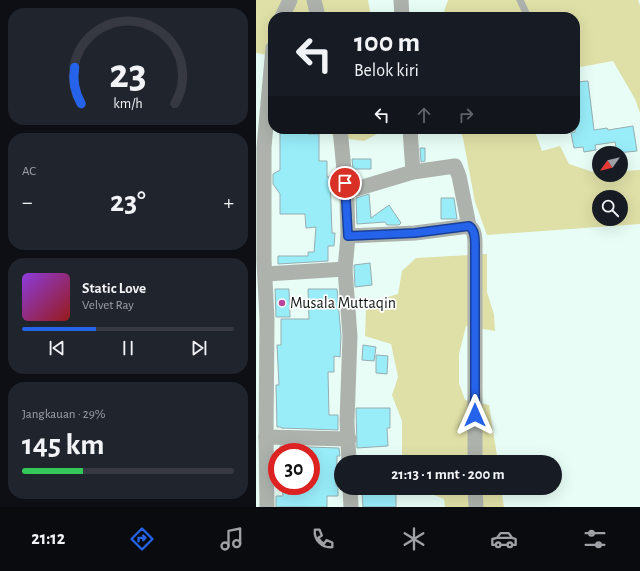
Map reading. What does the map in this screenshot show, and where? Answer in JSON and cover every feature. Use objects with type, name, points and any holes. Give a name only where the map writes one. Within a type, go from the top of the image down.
[{"type":"street","points":[[284,12],[290,0]]},
{"type":"street","points":[[314,0],[317,12]]},
{"type":"street","points":[[401,0],[402,12]]},
{"type":"street","points":[[267,507],[267,318],[266,274],[264,261],[264,147],[268,103]]},
{"type":"street","points":[[340,134],[346,192],[348,236],[345,269],[350,336],[347,421],[349,455]]},
{"type":"street","points":[[410,134],[413,172]]},
{"type":"street","points":[[346,192],[413,172],[455,166],[459,176],[469,226],[474,234],[475,244],[475,455]]},
{"type":"street","points":[[348,236],[415,233],[469,226]]},
{"type":"street","points":[[266,274],[345,269]]},
{"type":"street","points":[[266,437],[349,439]]},
{"type":"street","points":[[350,495],[351,507]]},
{"type":"street","points":[[475,495],[476,507]]},
{"type":"lane","points":[[520,0],[526,12]]},
{"type":"green space","points":[[256,0],[368,0],[370,12],[268,12],[268,55],[256,53]]},
{"type":"green space","points":[[448,0],[638,0],[640,6],[640,113],[635,99],[613,61],[580,67],[580,12],[444,12]]},
{"type":"green space","points":[[332,134],[377,134],[364,141],[333,137]]},
{"type":"green space","points":[[461,134],[536,134],[542,151],[560,146],[569,164],[592,172],[592,182],[628,182],[628,171],[640,170],[640,224],[628,225],[628,190],[592,190],[592,226],[612,226],[487,235],[475,202]]},
{"type":"green space","points":[[487,254],[487,292],[494,315],[495,331],[466,326],[459,354],[459,383],[465,400],[489,405],[497,455],[402,455],[402,421],[392,395],[398,377],[391,344],[365,336],[366,308],[379,300],[398,294],[402,271],[416,258]]},
{"type":"green space","points":[[434,495],[502,495],[504,507],[445,507],[444,499]]},
{"type":"building","points":[[588,81],[594,130],[607,128],[608,130],[633,126],[637,151],[628,152],[628,146],[616,146],[615,142],[595,145],[592,146],[592,151],[584,152],[583,147],[574,148],[571,134],[580,134],[580,82]]},
{"type":"building","points":[[280,134],[319,134],[319,161],[327,161],[327,177],[330,177],[332,233],[335,233],[334,246],[328,246],[328,261],[278,264],[278,256],[308,256],[308,252],[314,252],[316,227],[306,228],[305,214],[280,214],[280,194],[273,184],[273,174],[280,170]]},
{"type":"building","points":[[420,148],[425,148],[425,161],[421,162]]},
{"type":"building","points":[[352,159],[371,159],[371,169],[353,169]]},
{"type":"building","points":[[369,194],[371,218],[389,205],[401,223],[399,225],[387,225],[385,222],[357,224],[356,198]]},
{"type":"building","points":[[441,198],[454,198],[457,219],[441,219]]},
{"type":"building","points":[[370,263],[372,285],[355,287],[354,265]]},
{"type":"building","name":"Musala Muttaqin","points":[[275,289],[289,289],[290,317],[276,317]]},
{"type":"building","points":[[308,289],[337,289],[341,336],[340,357],[334,356],[334,372],[328,372],[329,415],[338,415],[338,430],[277,427],[276,385],[279,385],[277,345],[281,345],[281,319],[309,319]]},
{"type":"building","points":[[363,345],[376,347],[374,361],[362,360]]},
{"type":"building","points":[[376,355],[388,356],[387,374],[376,373]]},
{"type":"building","points":[[356,408],[390,408],[390,428],[387,428],[388,446],[357,448]]},
{"type":"building","points":[[320,447],[339,448],[340,455],[334,455],[334,495],[338,496],[327,496],[327,507],[276,507],[276,496],[320,495]]},
{"type":"building","points":[[362,495],[396,495],[396,507],[363,507]]},
{"type":"place","name":"Musala Muttaqin","points":[[282,303]]},
{"type":"route","points":[[345,183],[348,236],[415,233],[469,226],[471,227],[474,234],[475,244],[475,415]]}]
